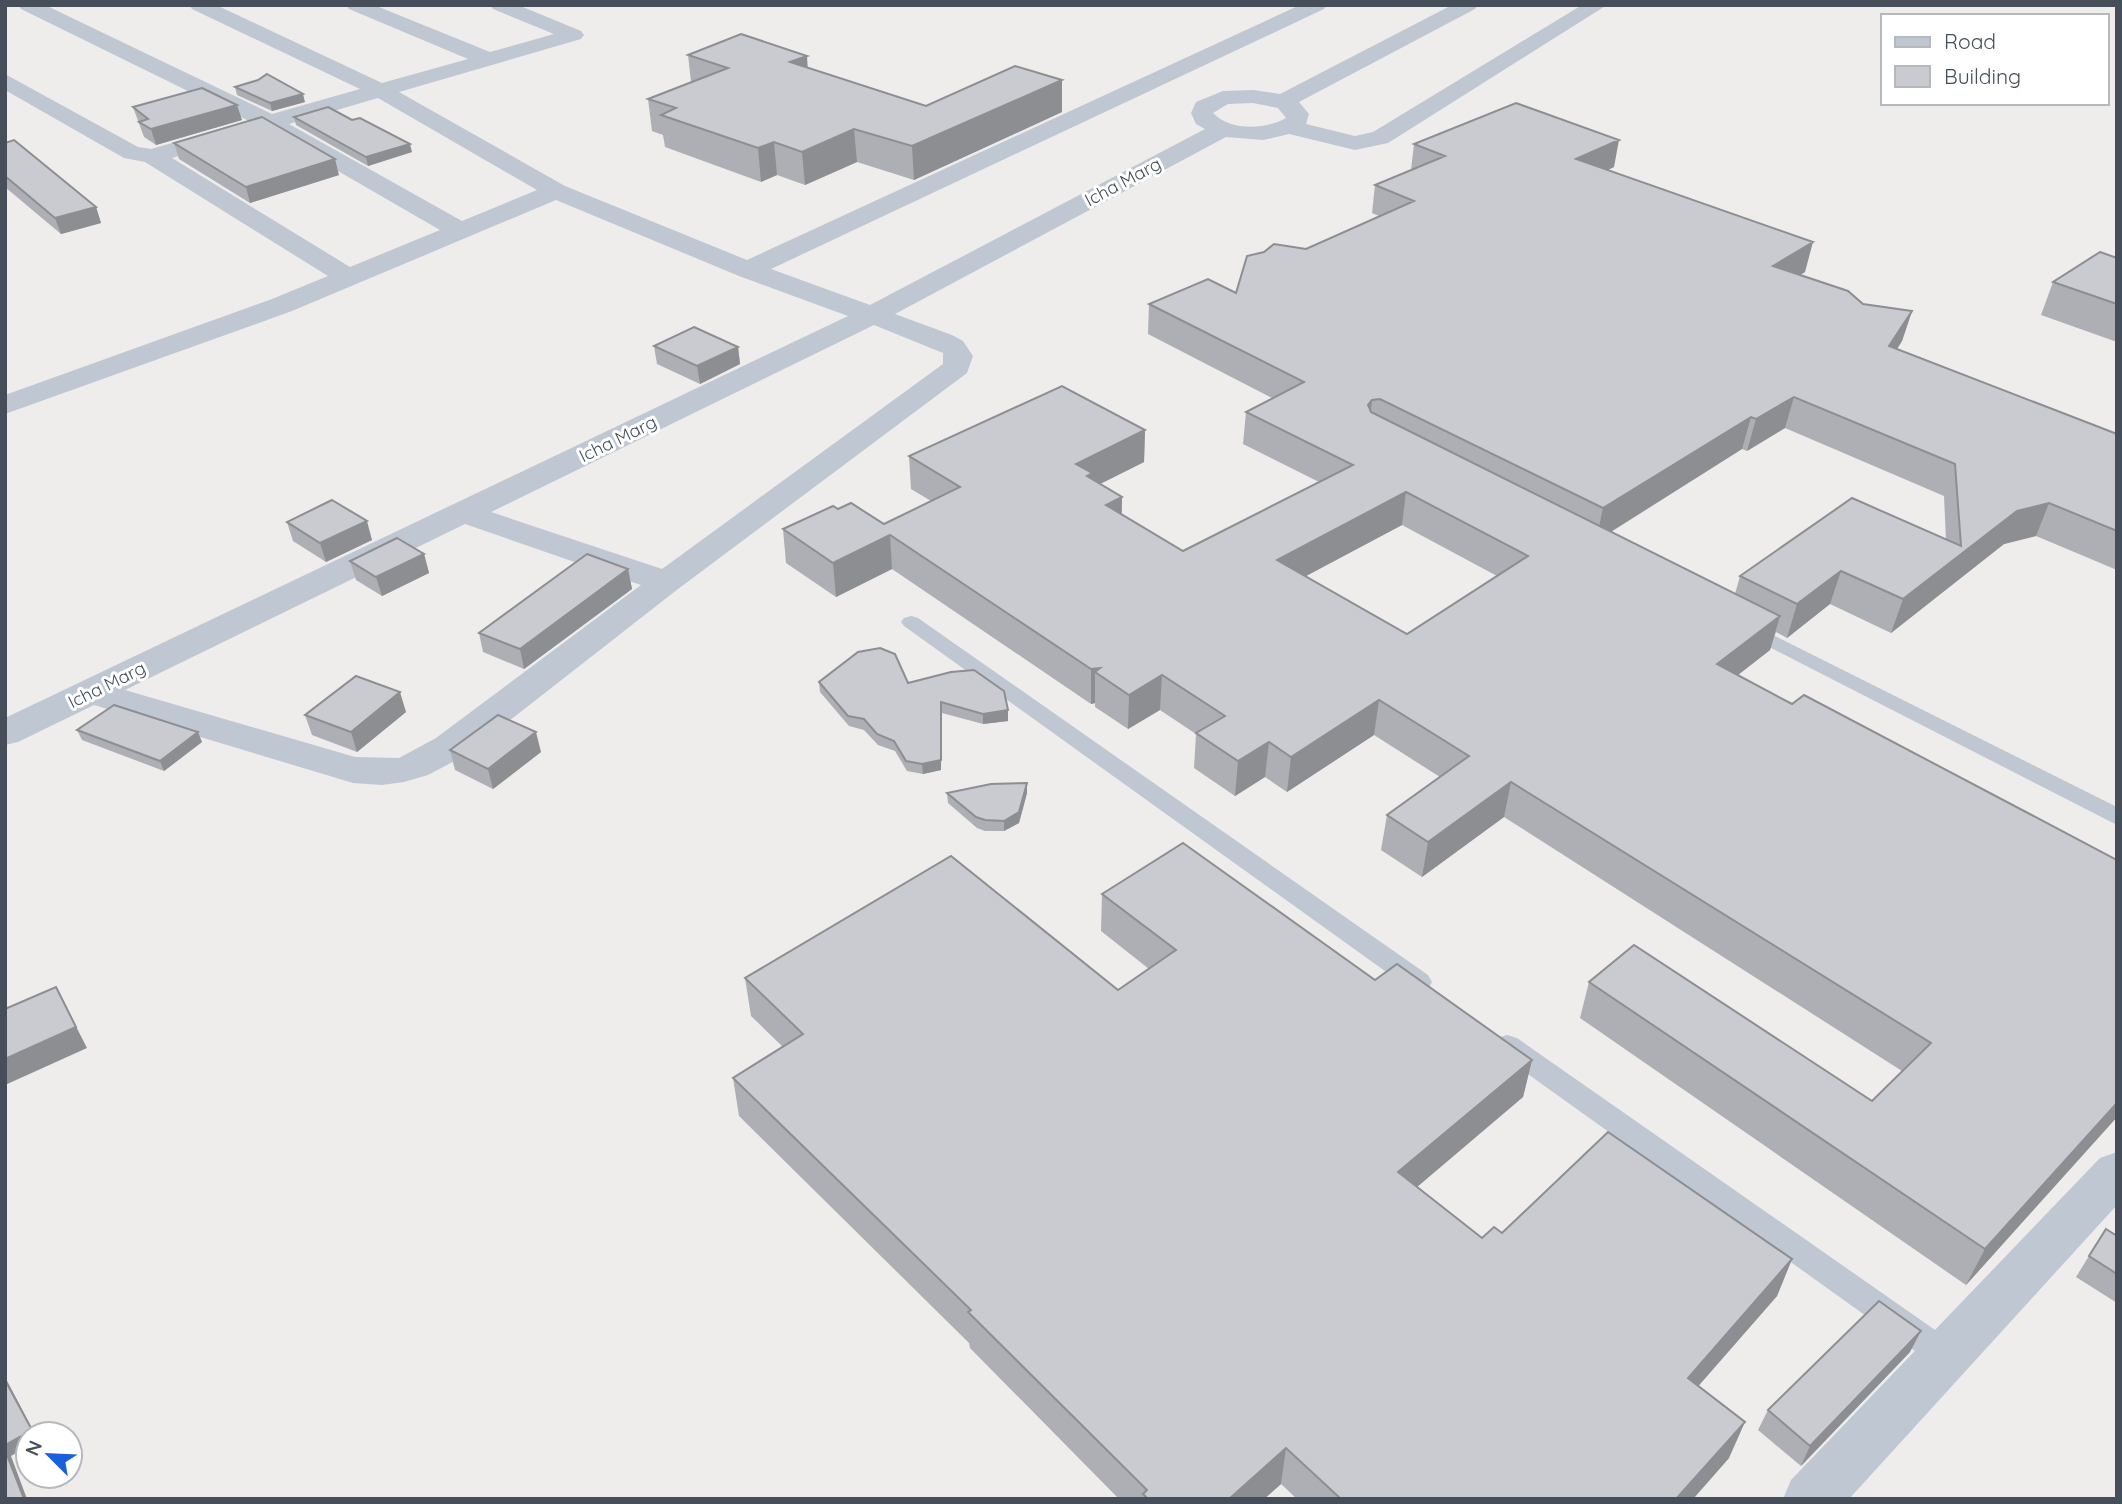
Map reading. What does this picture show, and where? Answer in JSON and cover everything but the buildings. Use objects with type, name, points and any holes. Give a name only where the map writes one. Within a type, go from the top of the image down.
[{"type":"street","points":[[91,692],[353,769],[388,774],[420,765],[450,747],[666,582],[957,366],[958,356],[953,347],[942,341],[748,270],[556,191],[381,91],[199,5]]},
{"type":"street","points":[[356,5],[488,59]]},
{"type":"street","points":[[152,156],[574,35],[500,5]]},
{"type":"street","points":[[748,270],[1317,5]]},
{"type":"street","points":[[1282,102],[1468,5]]},
{"type":"street","points":[[1145,84],[1258,133],[1289,127],[1354,143],[1380,138],[1597,5]]},
{"type":"street","points":[[32,8],[269,122],[460,230]]},
{"type":"street","points":[[5,81],[132,153],[152,156],[348,277]]},
{"type":"street","points":[[1217,116],[1245,96],[1282,102],[1293,107],[1298,114],[1297,121],[1289,127]]},
{"type":"street","name":"Icha Marg","points":[[5,733],[871,316],[1217,116]]},
{"type":"street","points":[[5,405],[282,306],[556,191]]},
{"type":"street","points":[[463,513],[666,582]]},
{"type":"street","points":[[1811,1499],[2117,1172]]},
{"type":"lane","points":[[1721,615],[2117,817]]},
{"type":"lane","points":[[911,622],[1435,993]]},
{"type":"lane","points":[[1492,1034],[1947,1356]]}]
